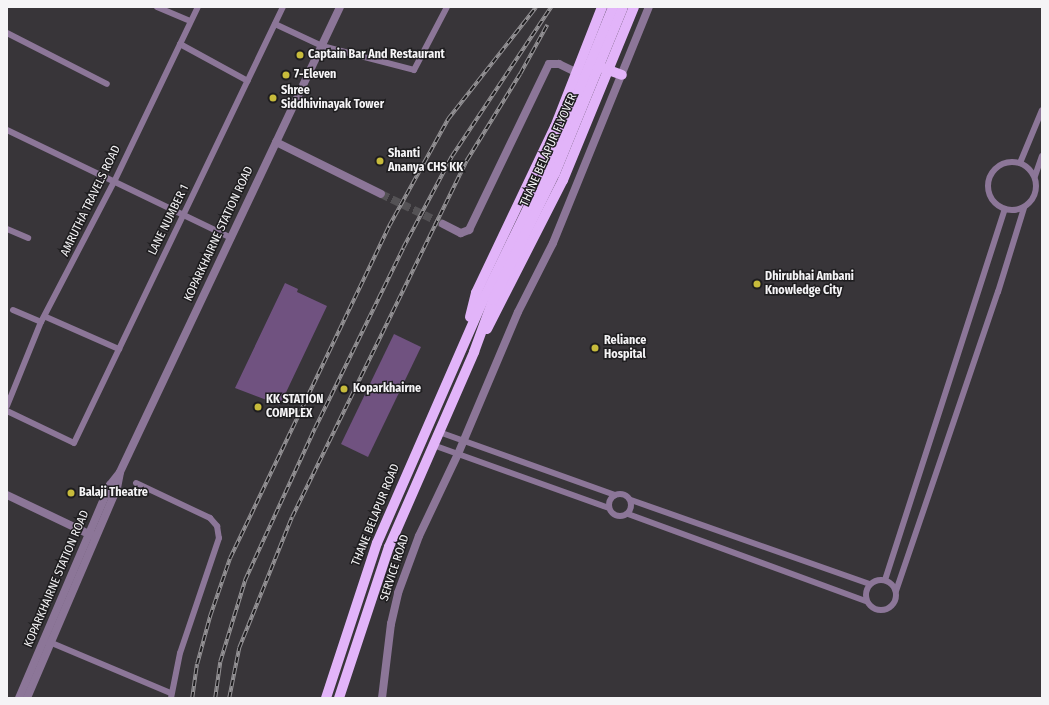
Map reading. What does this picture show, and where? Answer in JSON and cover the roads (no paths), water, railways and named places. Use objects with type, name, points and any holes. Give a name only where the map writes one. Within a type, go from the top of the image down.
[{"type":"main road","points":[[462,346],[476,293],[537,168],[602,7]]},
{"type":"main road","name":"THANE BELAPUR FLYOVER","points":[[489,298],[547,169],[613,7]]},
{"type":"main road","name":"THANE BELAPUR FLYOVER","points":[[489,298],[558,167],[623,7]]},
{"type":"main road","points":[[474,352],[501,305],[563,180],[634,7]]},
{"type":"main road","points":[[581,60],[622,75]]},
{"type":"main road","points":[[462,346],[489,298]]},
{"type":"main road","points":[[474,352],[489,298]]},
{"type":"main road","name":"THANE BELAPUR ROAD","points":[[326,698],[376,543],[462,346]]},
{"type":"main road","name":"THANE BELAPUR ROAD","points":[[339,698],[389,547],[474,352]]},
{"type":"street","points":[[157,7],[190,21]]},
{"type":"street","name":"AMRUTHA TRAVELS ROAD","points":[[7,406],[9,391],[42,322],[46,317],[114,182],[198,7]]},
{"type":"street","name":"LANE NUMBER 1","points":[[7,410],[74,443],[283,7]]},
{"type":"street","name":"KOPARKHAIRNE STATION ROAD","points":[[19,698],[47,641],[93,535],[110,485],[120,472],[340,7]]},
{"type":"street","points":[[275,24],[322,46],[414,70],[447,7]]},
{"type":"street","name":"SERVICE ROAD","points":[[382,698],[391,624],[398,593],[419,536],[458,454],[518,312],[556,236],[650,7]]},
{"type":"street","points":[[7,33],[107,84]]},
{"type":"street","points":[[180,44],[248,80]]},
{"type":"street","points":[[443,224],[461,233],[469,230],[549,64],[559,64],[576,73],[617,88]]},
{"type":"street","points":[[1020,163],[1042,110]]},
{"type":"street","points":[[7,130],[231,238]]},
{"type":"street","points":[[276,142],[381,194]]},
{"type":"street","points":[[434,445],[609,508],[617,516],[628,514],[866,601],[878,610],[888,609],[895,603],[896,591],[998,292],[1024,208],[1034,197],[1036,190],[1035,176],[1042,156]]},
{"type":"street","points":[[1024,208],[1004,209],[990,196],[990,177],[998,166],[1005,163],[1020,163],[1035,176]]},
{"type":"street","points":[[885,580],[1004,209]]},
{"type":"street","points":[[7,229],[28,238]]},
{"type":"street","points":[[13,310],[42,322]]},
{"type":"street","points":[[46,317],[119,349]]},
{"type":"street","points":[[439,432],[615,496]]},
{"type":"street","points":[[47,641],[171,696],[180,653],[219,538],[217,526],[210,518],[136,483]]},
{"type":"street","points":[[609,508],[610,500],[615,496],[622,494],[631,500],[870,584],[885,580],[892,584],[896,591]]},
{"type":"street","points":[[7,495],[93,535]]},
{"type":"street","points":[[628,514],[632,508],[631,500]]},
{"type":"street","points":[[866,601],[866,592],[870,584]]},
{"type":"street","name":"KOPARKHAIRNE STATION ROAD","points":[[27,698],[47,641]]},
{"type":"tunnel","points":[[381,194],[443,224]]},
{"type":"railway","points":[[192,698],[197,664],[210,616],[230,558],[389,226],[448,119],[536,7]]},
{"type":"railway","points":[[215,698],[220,662],[245,580],[315,428],[403,248],[452,156],[551,7]]},
{"type":"railway","points":[[229,698],[239,648],[292,517],[467,160],[520,74],[547,25]]},
{"type":"place","name":"Captain Bar And Restaurant","points":[[300,55]]},
{"type":"place","name":"7-Eleven","points":[[286,75]]},
{"type":"place","name":"Shree Siddhivinayak Tower","points":[[273,98]]},
{"type":"place","name":"Shanti Ananya CHS KK","points":[[380,161]]},
{"type":"place","name":"Dhirubhai Ambani Knowledge City","points":[[757,284]]},
{"type":"place","name":"Reliance Hospital","points":[[595,348]]},
{"type":"place","name":"Koparkhairne","points":[[344,389]]},
{"type":"place","name":"KK STATION COMPLEX","points":[[258,407]]},
{"type":"place","name":"Balaji Theatre","points":[[71,493]]}]
